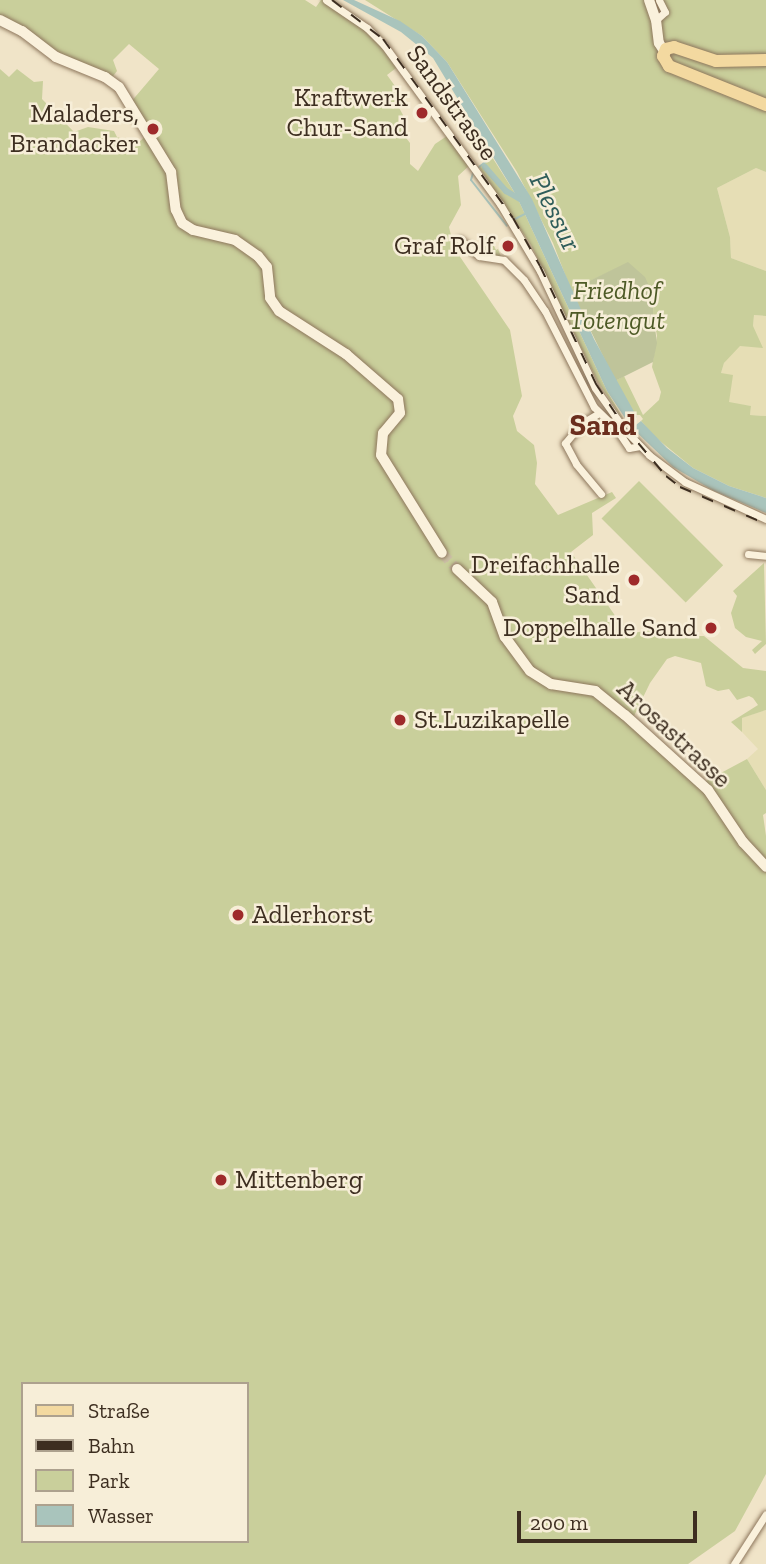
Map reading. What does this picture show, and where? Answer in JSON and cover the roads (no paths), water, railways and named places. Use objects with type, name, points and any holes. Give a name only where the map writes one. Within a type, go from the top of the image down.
[{"type":"main road","points":[[649,0],[656,20],[659,43],[664,51],[663,59],[669,66],[766,105]]},
{"type":"main road","points":[[0,20],[22,31],[57,57],[105,77],[122,91],[171,172],[175,205],[182,223],[192,230],[229,237],[258,256],[267,267],[270,298],[279,311],[346,354],[398,398],[400,413],[383,433],[381,455],[442,554]]},
{"type":"main road","points":[[664,51],[674,47],[699,57],[723,62],[766,60]]},
{"type":"main road","name":"Arosastrasse","points":[[457,569],[492,601],[505,638],[530,671],[551,684],[594,691],[625,715],[708,790],[746,847],[766,867]]},
{"type":"street","name":"Sandstrasse","points":[[326,0],[366,28],[384,45],[500,204],[536,264],[597,391],[640,446],[695,488],[766,519]]},
{"type":"street","points":[[656,20],[665,14],[659,0]]},
{"type":"street","points":[[460,240],[479,256],[504,260],[524,280],[545,311],[575,374],[599,413],[615,427],[629,448],[640,446]]},
{"type":"street","points":[[599,413],[581,424],[565,443],[576,464],[601,494]]},
{"type":"street","points":[[748,554],[766,556]]},
{"type":"street","points":[[733,1564],[766,1514]]},
{"type":"water","points":[[343,0],[354,0],[400,21],[422,36],[447,62],[532,199],[594,339],[637,417],[629,424],[607,391],[516,195],[433,58],[401,32]]},
{"type":"water","points":[[641,421],[667,448],[693,468],[729,486],[766,498],[766,513],[714,491],[673,467],[632,428]]},
{"type":"waterway","points":[[479,167],[492,157]]},
{"type":"waterway","name":"Plessur","points":[[485,167],[506,191],[525,202]]},
{"type":"waterway","points":[[473,173],[471,180],[507,226]]},
{"type":"waterway","name":"Plessur","points":[[515,219],[527,213]]},
{"type":"waterway","points":[[586,377],[588,384]]},
{"type":"tunnel","points":[[442,553],[457,569]]},
{"type":"railway","points":[[332,0],[383,39],[513,218],[540,266],[596,384],[623,425],[666,476],[680,487],[766,524]]},
{"type":"place","name":"Kraftwerk Chur-Sand","points":[[422,113]]},
{"type":"place","name":"Maladers, Brandacker","points":[[153,129]]},
{"type":"place","name":"Graf Rolf","points":[[508,246]]},
{"type":"place","name":"Dreifachhalle Sand","points":[[634,580]]},
{"type":"place","name":"Doppelhalle Sand","points":[[711,628]]},
{"type":"place","name":"St.Luzikapelle","points":[[400,720]]},
{"type":"place","name":"Adlerhorst","points":[[238,915]]},
{"type":"place","name":"Mittenberg","points":[[221,1180]]},
{"type":"district","name":"Sand","points":[[603,425]]},
{"type":"park label","name":"Friedhof Totengut","points":[[617,306]]}]
